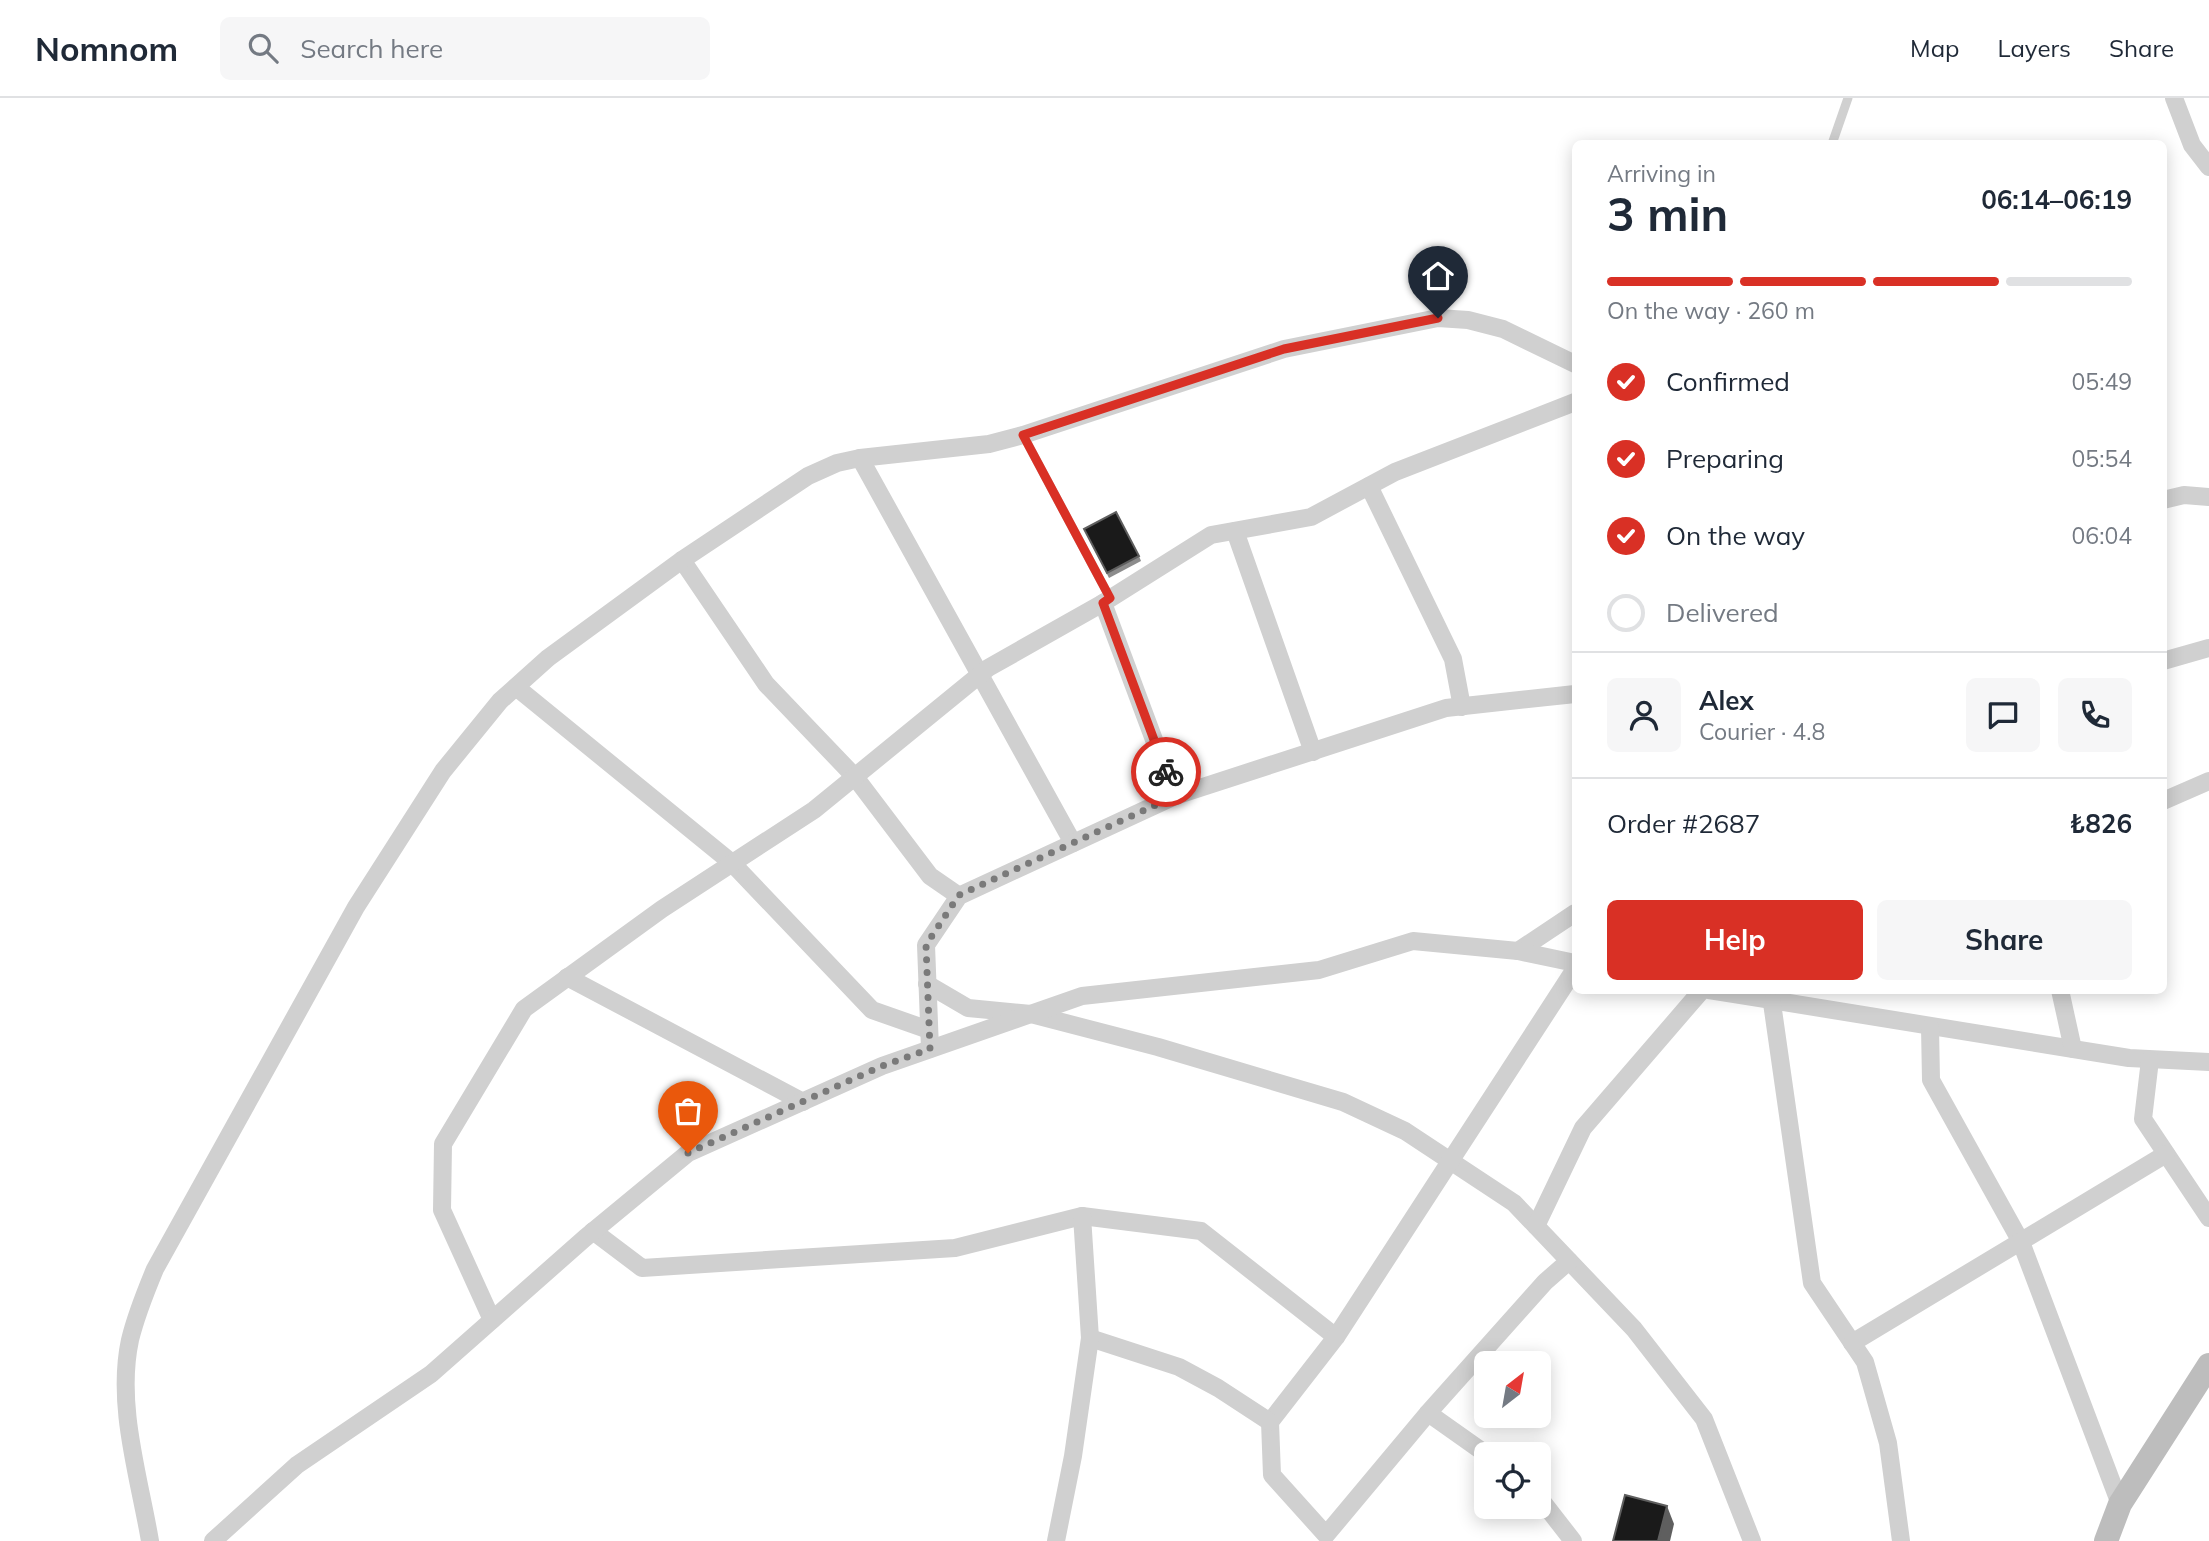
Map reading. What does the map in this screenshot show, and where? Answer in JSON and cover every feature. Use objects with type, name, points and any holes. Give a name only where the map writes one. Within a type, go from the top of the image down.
[{"type":"street","points":[[2174,98],[2192,145],[2209,167]]},
{"type":"street","points":[[150,1541],[127,1409],[126,1376],[130,1342],[139,1307],[155,1269],[396,841],[443,771],[516,687],[548,658],[682,560],[808,476],[837,463],[860,458],[989,444],[1284,349],[1438,318],[1468,320],[1503,329],[1572,363]]},
{"type":"street","points":[[492,1320],[442,1210],[443,1144],[524,1009],[732,863],[814,810],[979,676],[1211,535],[1311,517],[1395,472],[1572,403]]},
{"type":"street","points":[[860,458],[1073,843]]},
{"type":"street","points":[[1369,486],[1453,659],[1462,707]]},
{"type":"street","points":[[2167,499],[2184,495],[2209,496]]},
{"type":"street","points":[[1235,531],[1313,752]]},
{"type":"street","points":[[682,560],[766,684],[855,777],[930,876],[959,895]]},
{"type":"street","points":[[1107,600],[1175,796]]},
{"type":"street","points":[[2167,660],[2209,648]]},
{"type":"street","points":[[516,687],[732,863],[872,1010],[929,1030]]},
{"type":"street","points":[[930,1049],[926,945],[959,895],[1175,796],[1446,708],[1572,694]]},
{"type":"street","points":[[2167,799],[2209,781]]},
{"type":"street","points":[[1518,951],[1572,915]]},
{"type":"street","points":[[214,1541],[297,1465],[431,1374],[593,1231],[688,1153],[882,1066],[1082,996],[1319,970],[1413,941],[1518,951],[1572,962]]},
{"type":"street","points":[[1569,1261],[1545,1282],[1428,1413],[1326,1535],[1272,1475],[1270,1422],[1336,1337],[1572,974]]},
{"type":"street","points":[[567,977],[803,1102]]},
{"type":"street","points":[[927,984],[968,1008],[1031,1014],[1158,1047],[1343,1102],[1405,1131],[1514,1203],[1634,1329],[1704,1419],[1752,1541]]},
{"type":"street","points":[[1536,1226],[1583,1128],[1699,994]]},
{"type":"street","points":[[1728,994],[1772,1003],[2150,1060],[2209,1062]]},
{"type":"street","points":[[2061,994],[2073,1049]]},
{"type":"street","points":[[1772,1003],[1812,1283],[1865,1362],[1888,1443],[1901,1541]]},
{"type":"street","points":[[1930,1027],[1931,1080],[2021,1241],[2120,1504]]},
{"type":"street","points":[[2150,1060],[2143,1119],[2209,1218]]},
{"type":"street","points":[[1852,1343],[2166,1154]]},
{"type":"street","points":[[593,1231],[642,1268],[955,1248],[1082,1216],[1201,1231],[1336,1337]]},
{"type":"street","points":[[1056,1541],[1073,1457],[1090,1338],[1082,1216]]},
{"type":"street","points":[[1090,1338],[1179,1367],[1270,1422]]},
{"type":"street","points":[[2106,1541],[2120,1504],[2201,1389],[2209,1365]]},
{"type":"street","points":[[1428,1413],[1474,1446]]},
{"type":"street","points":[[1551,1513],[1573,1541]]},
{"type":"lane","points":[[1833,140],[1848,98]]},
{"type":"lane","points":[[1023,435],[1107,600]]},
{"type":"building","points":[[1116,512],[1139,556],[1107,573],[1084,529]]},
{"type":"building","points":[[1625,1495],[1667,1506],[1658,1541],[1613,1541]]},
{"type":"way so far","points":[[688,1153],[882,1066],[930,1049],[926,945],[959,895],[1175,796],[1166,772]]},
{"type":"route","points":[[1166,772],[1103,603],[1110,598],[1023,435],[1284,349],[1438,318]]}]
